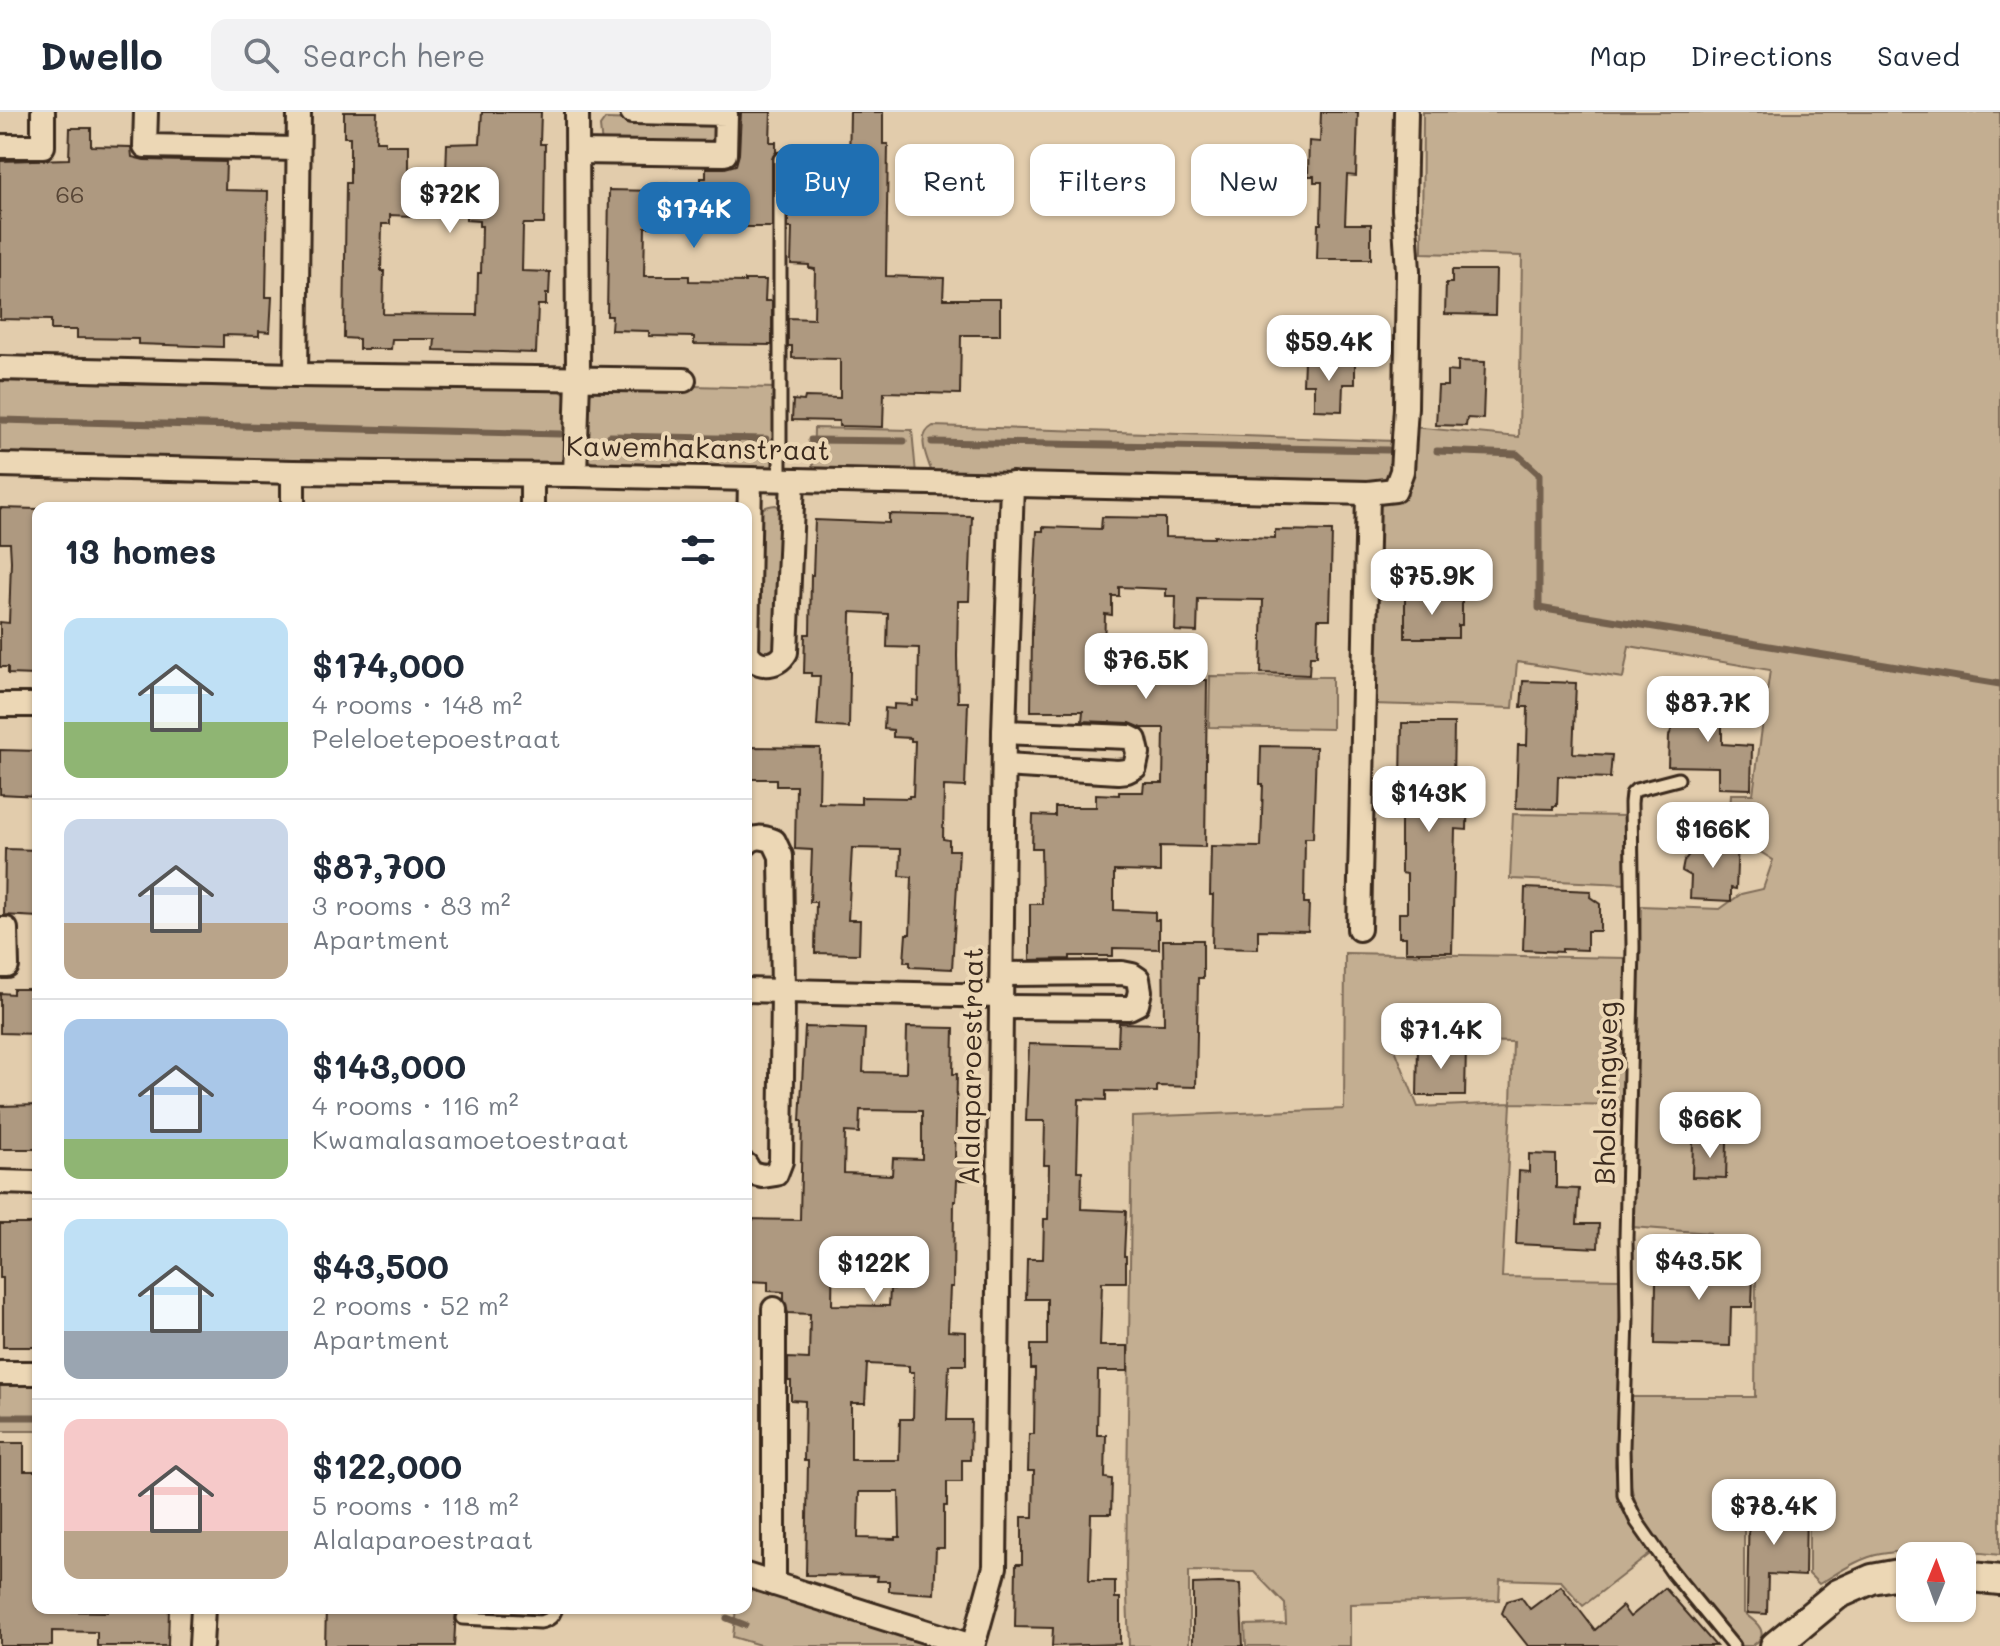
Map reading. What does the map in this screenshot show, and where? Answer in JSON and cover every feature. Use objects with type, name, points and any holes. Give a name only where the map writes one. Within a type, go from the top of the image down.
[{"type":"street","points":[[0,146],[43,146],[43,112]]},
{"type":"street","points":[[146,112],[145,146],[298,149]]},
{"type":"street","points":[[296,375],[299,112]]},
{"type":"street","points":[[575,475],[578,378],[577,112]]},
{"type":"street","points":[[577,152],[725,154],[726,114],[632,112]]},
{"type":"street","name":"Kawemhakanstraat","points":[[0,465],[1368,493],[1395,490],[1402,471],[1406,407],[1406,112]]},
{"type":"street","points":[[0,368],[684,380]]},
{"type":"street","points":[[293,472],[293,502]]},
{"type":"street","points":[[532,475],[532,502]]},
{"type":"street","points":[[750,479],[750,502]]},
{"type":"street","points":[[752,660],[756,664],[776,664],[786,652],[786,480]]},
{"type":"street","name":"Alalaparoestraat","points":[[972,1646],[995,1567],[1004,732],[1012,484]]},
{"type":"street","points":[[1359,929],[1368,493]]},
{"type":"street","points":[[0,705],[32,705]]},
{"type":"street","points":[[1004,732],[1129,737],[1135,740],[1138,753],[1135,767],[1118,772],[1005,765]]},
{"type":"street","points":[[752,840],[762,837],[774,841],[781,856],[783,991],[781,1161],[776,1174],[752,1173]]},
{"type":"street","points":[[0,929],[6,929],[7,966],[0,966]]},
{"type":"street","points":[[752,990],[1001,993],[1129,1008],[1137,1004],[1140,991],[1138,979],[1122,973],[1001,993]]},
{"type":"street","points":[[0,1182],[32,1183]]},
{"type":"street","points":[[774,1309],[774,1584]]},
{"type":"street","points":[[0,1373],[32,1373]]},
{"type":"street","points":[[1775,1646],[1838,1594],[1872,1579],[1896,1575]]},
{"type":"street","points":[[752,1577],[972,1646]]},
{"type":"street","points":[[1976,1577],[2000,1580]]},
{"type":"street","points":[[201,1646],[203,1614]]},
{"type":"lane","points":[[781,216],[786,480]]},
{"type":"lane","name":"Bholasingweg","points":[[1678,779],[1636,790],[1631,803],[1633,947],[1624,1495],[1637,1522],[1672,1572],[1733,1646]]},
{"type":"lane","points":[[463,1618],[540,1622],[549,1620],[554,1614]]},
{"type":"shaded area","points":[[1423,112],[2000,112],[2000,1555],[1976,1553],[1976,1542],[1896,1542],[1896,1552],[1856,1562],[1819,1584],[1809,1574],[1809,1494],[1744,1492],[1744,1613],[1762,1633],[1760,1640],[1752,1646],[1740,1646],[1645,1523],[1632,1488],[1628,1449],[1631,1397],[1755,1397],[1756,1272],[1711,1268],[1710,1233],[1632,1227],[1641,906],[1720,909],[1741,894],[1763,889],[1773,860],[1729,832],[1731,794],[1753,794],[1770,670],[1629,646],[1623,678],[1517,662],[1513,708],[1372,704],[1374,511],[1383,504],[1408,495],[1412,427],[1519,437],[1522,256],[1422,253]]},
{"type":"shaded area","points":[[605,119],[714,122],[720,124],[721,146],[602,145],[600,126]]},
{"type":"shaded area","points":[[0,381],[293,388],[558,389],[567,396],[566,457],[556,466],[0,456]]},
{"type":"shaded area","points":[[610,384],[776,388],[774,469],[604,465],[592,462],[584,454],[586,400],[592,392]]},
{"type":"shaded area","points":[[933,426],[1396,441],[1391,477],[1383,484],[932,473],[923,441]]},
{"type":"shaded area","points":[[814,428],[912,430],[916,474],[813,471]]},
{"type":"shaded area","points":[[776,505],[782,509],[779,653],[758,660],[755,518],[763,508]]},
{"type":"shaded area","points":[[1210,676],[1332,677],[1332,729],[1209,727]]},
{"type":"shaded area","points":[[1513,814],[1626,816],[1626,884],[1510,879]]},
{"type":"shaded area","points":[[1345,953],[1627,958],[1622,1105],[1511,1103],[1502,1277],[1621,1279],[1615,1466],[1622,1506],[1650,1554],[1583,1606],[1561,1581],[1500,1579],[1499,1600],[1350,1604],[1350,1646],[1246,1646],[1245,1625],[1286,1624],[1285,1604],[1254,1572],[1189,1571],[1189,1646],[1129,1646],[1126,1570],[1132,1117],[1344,1109]],"holes":[[[1391,1039],[1513,1042],[1511,1103],[1418,1107]]]},
{"type":"shaded area","points":[[32,1383],[32,1431],[0,1431],[0,1385]]},
{"type":"shaded area","points":[[752,1586],[940,1646],[763,1646],[733,1637],[735,1614],[752,1614]]},
{"type":"building","points":[[344,112],[377,112],[376,141],[385,141],[385,145],[408,145],[411,216],[390,215],[390,224],[382,224],[383,314],[477,315],[482,226],[479,226],[479,221],[466,220],[466,176],[446,173],[447,144],[480,143],[482,112],[541,112],[540,144],[545,144],[544,224],[523,226],[522,271],[550,272],[546,305],[538,305],[536,353],[434,350],[435,339],[392,339],[391,349],[359,349],[359,339],[344,338],[346,183],[350,183],[350,137],[344,137]]},
{"type":"building","points":[[741,112],[771,112],[770,142],[776,142],[772,159],[772,227],[735,227],[735,221],[688,221],[688,227],[645,227],[644,276],[689,276],[689,281],[766,280],[765,301],[772,301],[772,345],[694,344],[694,337],[649,336],[649,331],[611,330],[612,316],[607,316],[609,190],[656,191],[656,184],[701,183],[701,178],[706,178],[706,168],[736,165]]},
{"type":"building","points":[[850,112],[883,112],[883,144],[888,144],[886,276],[944,278],[943,299],[1000,299],[1000,335],[961,335],[960,394],[884,392],[883,427],[839,426],[839,421],[792,420],[793,400],[804,401],[805,397],[840,398],[840,359],[792,358],[792,346],[788,346],[788,318],[814,319],[815,269],[809,268],[809,265],[791,264],[792,228],[788,228],[788,216],[879,216],[879,144],[849,144]]},
{"type":"building","points":[[1321,112],[1358,112],[1356,176],[1347,175],[1345,224],[1371,224],[1371,259],[1317,259],[1322,182],[1314,182],[1314,176],[1308,176],[1309,141],[1320,142]]},
{"type":"building","points":[[70,128],[91,128],[91,146],[131,147],[132,157],[144,160],[226,162],[225,190],[268,191],[266,297],[272,297],[270,332],[259,331],[259,336],[223,335],[223,347],[138,344],[138,339],[77,338],[77,330],[51,330],[51,320],[0,319],[0,161],[69,159]]},
{"type":"building","points":[[1452,270],[1496,270],[1495,315],[1445,314],[1446,283],[1452,283]]},
{"type":"building","points":[[1304,361],[1355,363],[1355,384],[1343,384],[1342,411],[1314,410],[1314,384],[1303,384]]},
{"type":"building","points":[[1458,361],[1485,362],[1483,419],[1467,418],[1466,426],[1436,425],[1438,386],[1447,386],[1447,371],[1458,372]]},
{"type":"building","points":[[0,508],[32,509],[32,675],[8,674],[8,667],[0,667],[0,622],[9,623],[11,561],[10,543],[0,543]]},
{"type":"building","points":[[889,514],[972,516],[969,601],[958,601],[958,702],[968,702],[965,787],[944,786],[943,839],[949,840],[949,850],[959,850],[952,969],[910,967],[910,962],[904,962],[906,934],[910,934],[912,877],[900,876],[901,849],[852,848],[848,920],[860,920],[859,954],[815,953],[816,902],[810,902],[812,850],[795,849],[796,786],[776,786],[776,779],[752,779],[752,747],[820,748],[819,803],[861,804],[861,797],[913,796],[915,741],[893,737],[893,730],[884,729],[885,708],[894,709],[894,704],[912,705],[912,700],[918,701],[919,648],[887,647],[888,614],[851,612],[849,728],[817,726],[820,676],[804,673],[805,634],[810,634],[815,520],[889,523]]},
{"type":"building","points":[[1102,517],[1165,518],[1165,537],[1275,538],[1275,530],[1332,531],[1330,619],[1318,619],[1317,656],[1310,656],[1309,675],[1261,673],[1263,600],[1198,599],[1197,632],[1175,631],[1176,596],[1166,596],[1166,589],[1119,587],[1119,596],[1112,596],[1112,615],[1105,614],[1104,651],[1119,652],[1118,659],[1162,659],[1161,679],[1207,680],[1205,847],[1160,846],[1160,872],[1114,871],[1114,910],[1155,912],[1155,920],[1159,920],[1159,949],[1113,948],[1113,956],[1030,960],[1030,904],[1042,904],[1041,848],[1032,848],[1033,815],[1055,816],[1055,807],[1096,807],[1096,794],[1143,792],[1144,783],[1163,783],[1164,728],[1082,721],[1083,711],[1031,711],[1037,531],[1043,531],[1043,527],[1101,529]]},
{"type":"building","points":[[1405,593],[1432,594],[1432,600],[1462,601],[1462,625],[1458,625],[1458,638],[1405,638]]},
{"type":"building","points":[[1523,681],[1576,683],[1573,753],[1612,755],[1610,778],[1558,776],[1557,806],[1553,809],[1516,808],[1518,745],[1527,745],[1528,707],[1521,707]]},
{"type":"building","points":[[1680,699],[1722,700],[1722,744],[1752,746],[1751,789],[1718,788],[1718,767],[1668,766],[1669,736],[1680,708]]},
{"type":"building","points":[[1402,723],[1454,723],[1453,785],[1468,785],[1467,830],[1455,829],[1452,952],[1406,952],[1406,937],[1399,937],[1399,913],[1407,913],[1407,874],[1401,873],[1401,813],[1393,812],[1394,783],[1401,783]]},
{"type":"building","points":[[1261,746],[1316,747],[1313,838],[1305,838],[1304,903],[1309,903],[1308,931],[1258,930],[1258,949],[1212,948],[1211,846],[1261,847]]},
{"type":"building","points":[[0,750],[32,751],[32,796],[0,794]]},
{"type":"building","points":[[1703,838],[1738,840],[1736,889],[1731,888],[1731,901],[1690,899],[1691,876],[1682,871],[1684,861],[1691,852],[1703,852]]},
{"type":"building","points":[[5,849],[32,850],[32,917],[4,915]]},
{"type":"building","points":[[1525,888],[1591,891],[1590,897],[1600,904],[1600,931],[1587,931],[1587,950],[1523,950]]},
{"type":"building","points":[[1163,940],[1203,940],[1203,978],[1198,978],[1196,1087],[1157,1086],[1157,1092],[1106,1091],[1106,1100],[1079,1099],[1077,1171],[1082,1171],[1081,1209],[1126,1211],[1126,1282],[1102,1282],[1100,1346],[1128,1346],[1128,1371],[1098,1371],[1097,1435],[1106,1435],[1105,1478],[1112,1479],[1111,1514],[1091,1514],[1089,1581],[1115,1581],[1115,1598],[1120,1598],[1120,1644],[1052,1646],[1053,1628],[1015,1627],[1016,1564],[1022,1564],[1022,1517],[1033,1517],[1034,1471],[1028,1471],[1029,1434],[1034,1434],[1035,1369],[1031,1369],[1031,1345],[1047,1345],[1047,1299],[1026,1299],[1027,1259],[1043,1259],[1044,1219],[1048,1219],[1049,1165],[1044,1165],[1045,1121],[1026,1121],[1029,1044],[1118,1046],[1119,1023],[1164,1024]]},
{"type":"building","points":[[13,989],[32,989],[32,1034],[0,1033],[0,993],[13,994]]},
{"type":"building","points":[[805,1027],[865,1029],[863,1072],[906,1073],[907,1027],[954,1028],[953,1074],[957,1074],[955,1160],[969,1160],[969,1180],[957,1180],[954,1201],[953,1287],[950,1287],[948,1331],[966,1332],[966,1365],[949,1365],[947,1420],[971,1420],[970,1460],[962,1460],[962,1482],[947,1482],[944,1548],[936,1548],[934,1594],[889,1591],[889,1581],[877,1581],[878,1576],[806,1575],[808,1461],[804,1461],[805,1401],[791,1400],[788,1358],[809,1359],[810,1314],[788,1313],[784,1292],[768,1291],[768,1282],[752,1281],[752,1219],[800,1220]],"holes":[[[860,1110],[922,1111],[922,1159],[893,1158],[892,1175],[844,1173],[845,1132],[859,1133]],[[833,1242],[909,1245],[910,1289],[890,1289],[889,1306],[832,1305]],[[867,1364],[909,1366],[909,1372],[914,1372],[913,1419],[900,1419],[899,1460],[851,1460],[851,1403],[865,1403]],[[859,1492],[899,1492],[900,1537],[858,1538]]]},
{"type":"building","points":[[1418,1045],[1466,1046],[1465,1096],[1417,1096]]},
{"type":"building","points":[[32,1105],[32,1149],[0,1149],[0,1106]]},
{"type":"building","points":[[1693,1141],[1727,1142],[1726,1178],[1692,1177]]},
{"type":"building","points":[[1529,1154],[1556,1155],[1556,1188],[1579,1189],[1577,1224],[1599,1224],[1598,1248],[1516,1244],[1519,1171],[1529,1172]]},
{"type":"building","points":[[0,1224],[32,1224],[32,1347],[3,1347],[3,1278],[0,1278]]},
{"type":"building","points":[[1682,1237],[1706,1239],[1704,1275],[1753,1276],[1752,1307],[1731,1307],[1730,1346],[1655,1344],[1656,1282],[1679,1283]]},
{"type":"building","points":[[0,1443],[24,1443],[24,1471],[32,1471],[32,1614],[169,1614],[168,1646],[97,1646],[97,1632],[52,1631],[52,1646],[0,1646]]},
{"type":"building","points":[[1749,1501],[1806,1502],[1805,1576],[1768,1574],[1767,1614],[1747,1613]]},
{"type":"building","points":[[1193,1584],[1240,1584],[1243,1646],[1193,1646]]},
{"type":"building","points":[[1561,1586],[1595,1630],[1622,1606],[1630,1617],[1665,1588],[1716,1646],[1528,1646],[1502,1613],[1507,1601],[1521,1597],[1530,1609]]},
{"type":"building","points":[[326,1614],[456,1614],[454,1646],[325,1646]]},
{"type":"waterway","points":[[0,420],[560,434]]},
{"type":"waterway","points":[[610,436],[766,439]]},
{"type":"waterway","points":[[811,440],[904,441]]},
{"type":"waterway","points":[[932,442],[1388,450]]},
{"type":"waterway","points":[[1437,451],[1517,454],[1539,474],[1539,608],[2000,684]]},
{"type":"waterway","points":[[0,1417],[32,1417]]},
{"type":"waterway","points":[[727,1618],[745,1625]]}]
